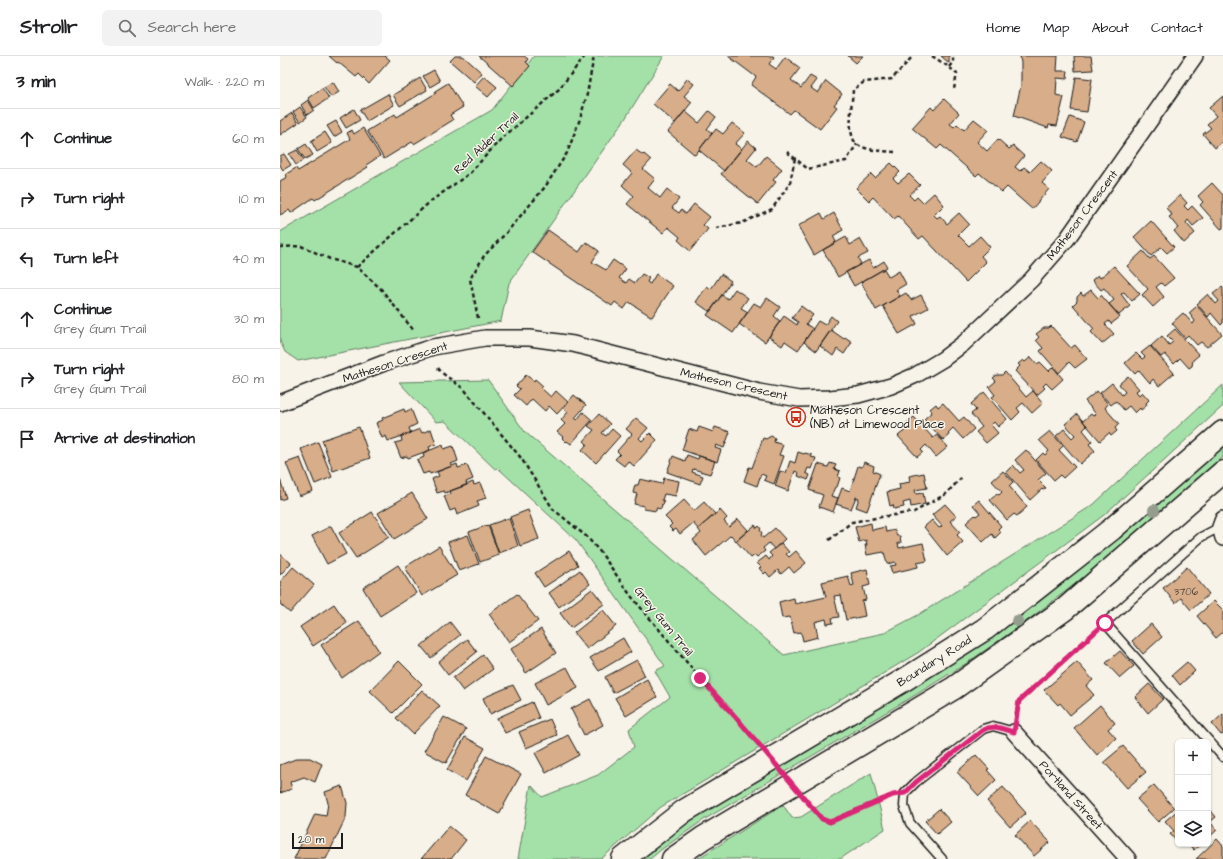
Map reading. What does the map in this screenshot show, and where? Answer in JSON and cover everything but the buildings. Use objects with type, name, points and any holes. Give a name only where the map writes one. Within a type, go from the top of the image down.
[{"type":"main road","name":"Boundary Road","points":[[623,859],[684,811],[904,680],[984,629],[1112,529],[1223,432]]},
{"type":"main road","points":[[673,859],[703,838],[954,688],[1065,609],[1223,472]]},
{"type":"street","name":"Matheson Crescent","points":[[280,403],[433,347],[485,338],[530,338],[573,344],[759,392],[799,398],[830,398],[858,395],[891,386],[916,375],[943,360],[986,324],[1031,280],[1067,239],[1195,56]]},
{"type":"street","name":"Portland Street","points":[[1014,732],[1128,859]]},
{"type":"lane","points":[[1222,528],[1202,537],[1105,623],[1223,757]]},
{"type":"lane","points":[[942,859],[910,823],[904,806],[905,793],[916,782],[983,730],[993,726],[1014,732]]},
{"type":"path","name":"Red Alder Trail","points":[[357,268],[431,202],[470,173],[500,140],[559,89],[585,56]]},
{"type":"path","points":[[478,318],[470,279],[484,256],[545,187],[567,152],[580,119],[587,94],[594,56]]},
{"type":"path","points":[[895,152],[876,151],[857,144],[851,136],[853,90],[864,82],[892,79],[913,56]]},
{"type":"path","points":[[932,56],[949,66],[957,74],[954,89]]},
{"type":"path","points":[[949,66],[953,62],[953,56]]},
{"type":"path","points":[[787,152],[808,169],[846,161],[857,144]]},
{"type":"path","points":[[716,228],[742,223],[772,209],[790,183],[795,158]]},
{"type":"path","points":[[280,247],[301,246],[330,259],[357,268],[381,289],[414,331]]},
{"type":"path","name":"Grey Gum Trail","points":[[438,368],[442,373],[464,389],[521,458],[553,509],[587,537],[601,553],[631,596],[822,819],[830,822],[893,795],[905,793]]},
{"type":"path","points":[[829,540],[852,522],[914,512],[946,494],[962,477]]},
{"type":"path","points":[[1014,732],[1019,701],[1105,623]]},
{"type":"green space","points":[[534,56],[664,56],[625,119],[509,283],[501,321],[298,361],[285,352],[280,341],[280,232],[492,110]]},
{"type":"green space","points":[[488,380],[525,432],[784,655],[884,633],[918,615],[1093,505],[1223,385],[1223,406],[1104,515],[919,652],[661,807],[601,859],[518,859],[531,785],[542,797],[598,775],[634,747],[629,729],[670,697],[655,671],[665,666],[576,540],[498,468],[495,469],[445,421],[436,422],[399,382]]},
{"type":"green space","points":[[1223,443],[1223,457],[1100,565],[1024,623],[967,663],[917,694],[705,819],[650,859],[633,859],[674,828],[912,685]]},
{"type":"green space","points":[[871,773],[885,829],[840,859],[697,859],[783,805],[792,818],[801,817]]},
{"type":"place","name":"Matheson Crescent (NB) at Limewood Place","points":[[796,417]]},
{"type":"route","points":[[700,678],[740,722],[822,819],[830,822],[893,795],[905,793],[916,782],[988,727],[993,726],[1014,732],[1019,701],[1105,623]]}]
